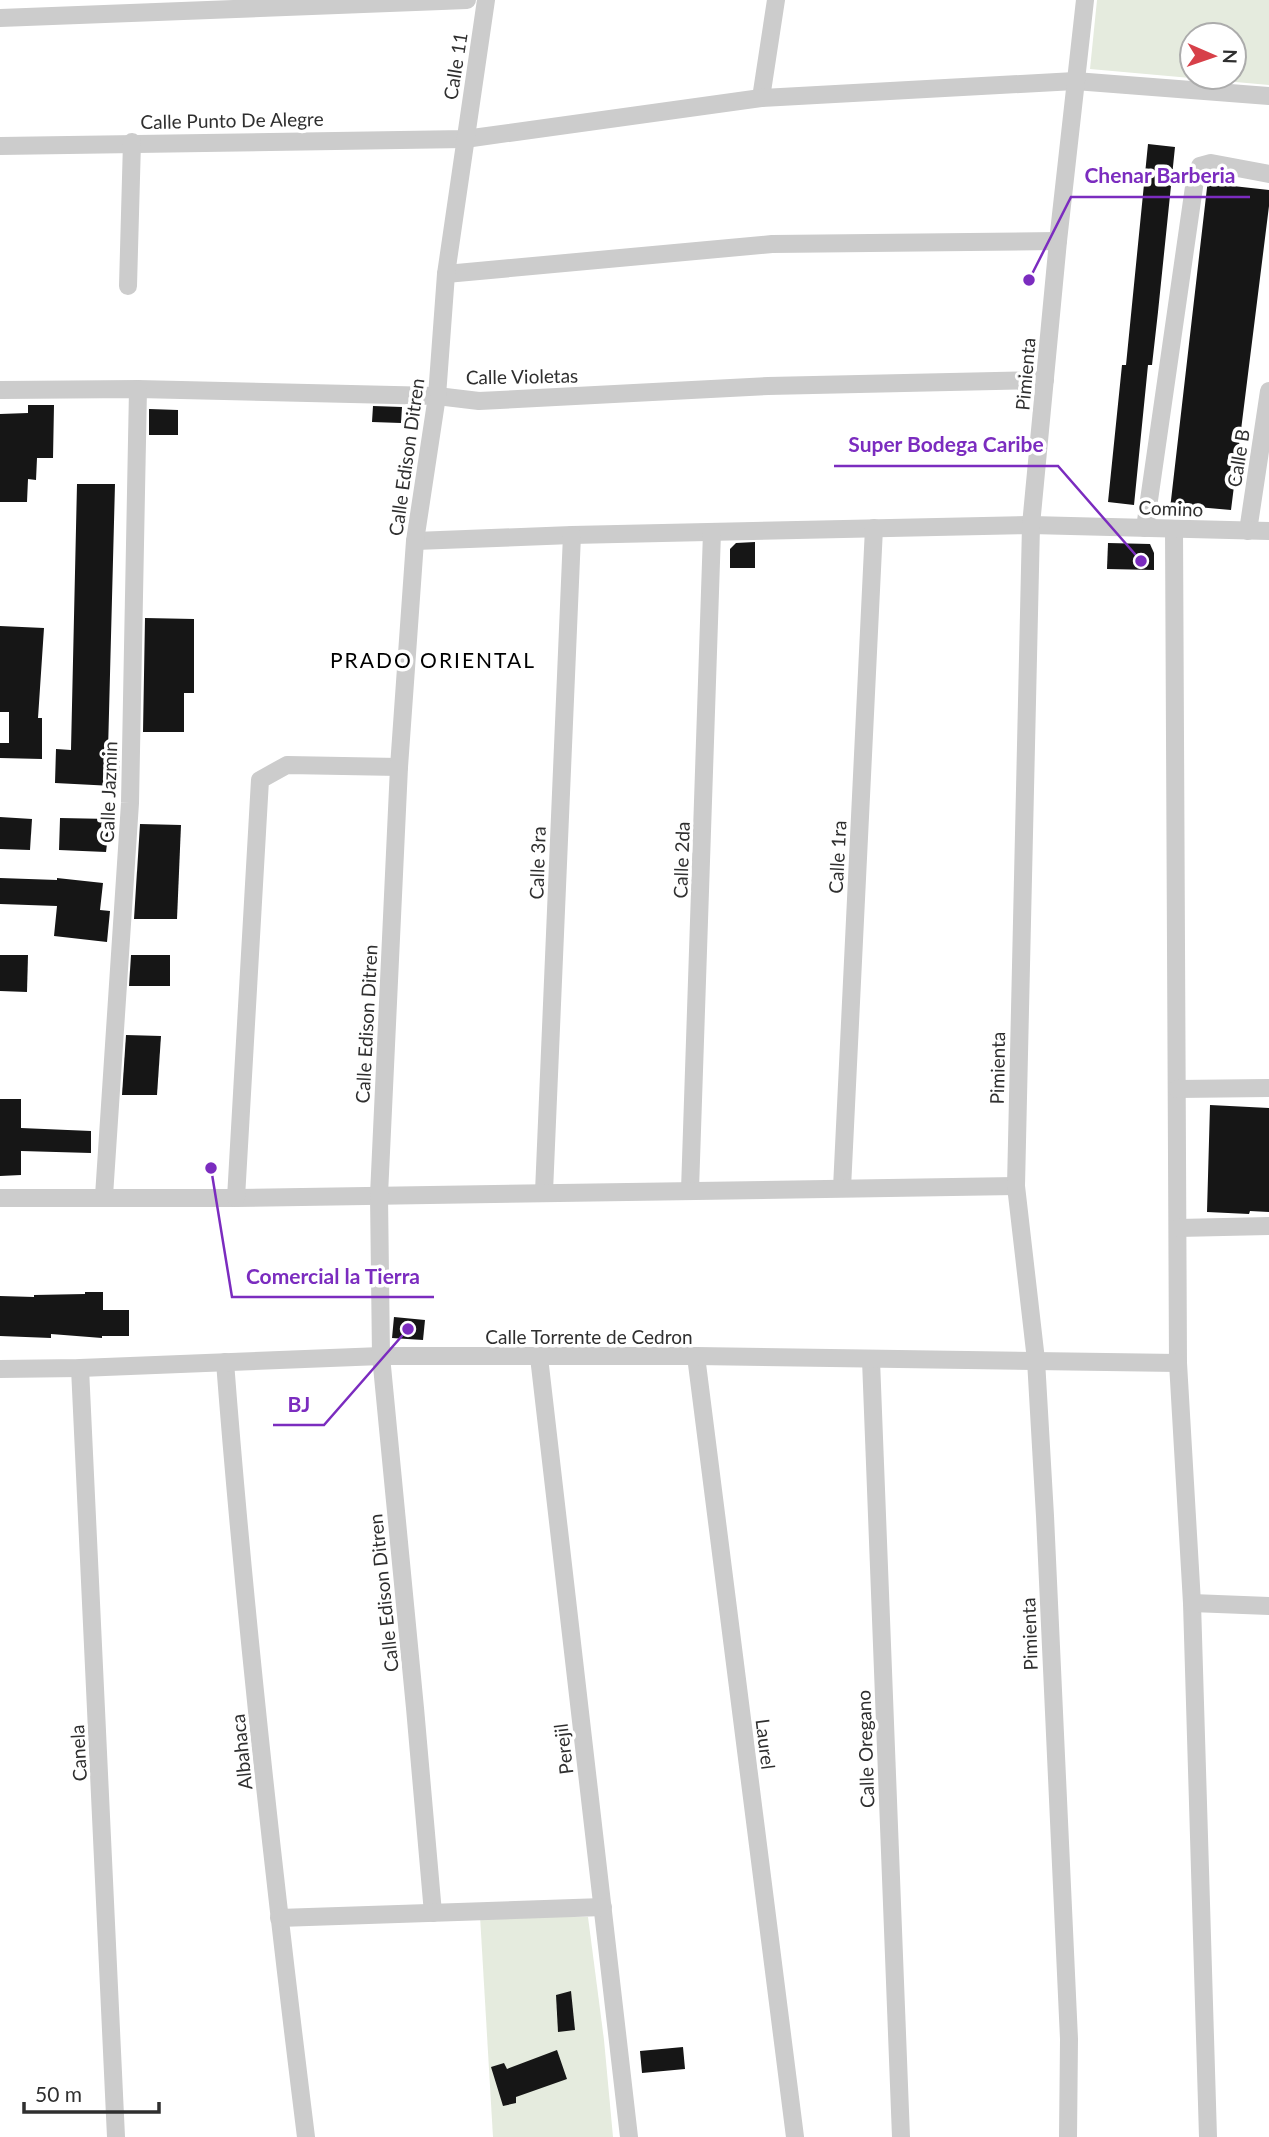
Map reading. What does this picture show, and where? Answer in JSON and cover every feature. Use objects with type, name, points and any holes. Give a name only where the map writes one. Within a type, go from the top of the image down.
[{"type":"street","points":[[0,18],[467,0]]},
{"type":"street","name":"Calle 11","points":[[464,139],[486,0]]},
{"type":"street","points":[[761,99],[776,0]]},
{"type":"street","name":"Pimienta","points":[[1068,2137],[1069,2039],[1035,1360],[1016,1186],[1031,525],[1074,81],[1085,0]]},
{"type":"street","name":"Calle Punto De Alegre","points":[[0,146],[464,139],[761,99],[1074,81],[1269,96]]},
{"type":"street","name":"Calle Edison Ditren","points":[[433,1913],[381,1356],[379,1195],[399,767],[415,541],[437,396],[446,274],[464,139]]},
{"type":"street","points":[[128,286],[132,142]]},
{"type":"street","points":[[1145,528],[1195,180],[1200,166],[1211,163],[1269,174]]},
{"type":"street","points":[[446,274],[772,244],[1058,241]]},
{"type":"street","name":"Calle Violetas","points":[[0,390],[437,396],[479,401],[768,386],[1045,380]]},
{"type":"street","name":"Calle Jazmin","points":[[104,1196],[130,803],[138,390]]},
{"type":"street","name":"Calle B","points":[[1248,531],[1269,391]]},
{"type":"street","name":"Comino","points":[[415,541],[1031,525],[1269,531]]},
{"type":"street","name":"Calle 1ra","points":[[842,1188],[874,528]]},
{"type":"street","points":[[1174,529],[1178,1363],[1192,1603],[1208,2137]]},
{"type":"street","name":"Calle 2da","points":[[690,1190],[712,532]]},
{"type":"street","name":"Calle 3ra","points":[[544,1192],[572,535]]},
{"type":"street","points":[[236,1198],[260,780],[287,765],[399,767]]},
{"type":"street","points":[[1177,1089],[1269,1088]]},
{"type":"street","points":[[0,1198],[236,1198],[1016,1186]]},
{"type":"street","points":[[1178,1228],[1269,1226]]},
{"type":"street","name":"Calle Torrente de Cedron","points":[[0,1368],[80,1368],[381,1356],[696,1356],[1178,1363]]},
{"type":"street","name":"Laurel","points":[[696,1356],[795,2137]]},
{"type":"street","name":"Perejil","points":[[539,1357],[629,2137]]},
{"type":"street","name":"Calle Oregano","points":[[871,1360],[901,2137]]},
{"type":"street","name":"Albahaca","points":[[225,1362],[236,1502],[279,1918],[306,2137]]},
{"type":"street","name":"Canela","points":[[80,1368],[116,2137]]},
{"type":"street","points":[[1192,1603],[1269,1606]]},
{"type":"street","points":[[279,1918],[603,1908]]},
{"type":"shaded area","points":[[1097,0],[1269,0],[1269,85],[1248,83],[1248,21],[1178,21],[1178,77],[1090,69]]},
{"type":"shaded area","points":[[480,1916],[588,1917],[613,2137],[493,2137]]},
{"type":"building","points":[[1148,144],[1175,147],[1134,505],[1108,502],[1122,365],[1126,365]]},
{"type":"building","points":[[1208,179],[1233,181],[1233,186],[1269,190],[1269,206],[1231,510],[1197,507],[1196,512],[1170,509]]},
{"type":"building","points":[[28,405],[54,405],[53,458],[37,458],[36,480],[28,479],[27,502],[0,502],[0,414],[28,413]]},
{"type":"building","points":[[373,406],[402,407],[401,423],[372,422]]},
{"type":"building","points":[[149,409],[178,410],[178,435],[149,435]]},
{"type":"building","points":[[77,484],[115,484],[108,751],[120,751],[119,776],[115,776],[113,786],[55,783],[56,749],[71,750]]},
{"type":"building","points":[[755,542],[755,568],[730,568],[730,549],[736,543]]},
{"type":"building","points":[[1108,543],[1150,544],[1154,553],[1154,570],[1107,569]]},
{"type":"building","points":[[145,618],[194,619],[194,693],[184,693],[184,732],[143,732]]},
{"type":"building","points":[[0,626],[44,628],[38,718],[42,718],[42,759],[0,758],[0,743],[9,743],[9,712],[0,712]]},
{"type":"building","points":[[0,817],[32,819],[30,850],[0,849]]},
{"type":"building","points":[[60,818],[110,819],[106,852],[59,850]]},
{"type":"building","points":[[140,824],[181,825],[177,919],[134,919]]},
{"type":"building","points":[[0,878],[57,878],[103,883],[100,910],[110,911],[107,942],[54,936],[57,906],[0,904]]},
{"type":"building","points":[[0,955],[28,955],[27,992],[0,991]]},
{"type":"building","points":[[131,955],[170,955],[170,986],[129,986]]},
{"type":"building","points":[[126,1035],[161,1036],[157,1095],[122,1095]]},
{"type":"building","points":[[0,1099],[21,1099],[21,1128],[91,1131],[91,1153],[21,1151],[21,1175],[0,1176]]},
{"type":"building","points":[[1210,1105],[1269,1108],[1269,1212],[1207,1212]]},
{"type":"building","points":[[103,1292],[103,1310],[129,1310],[129,1336],[0,1336],[0,1296],[34,1297]]},
{"type":"building","points":[[394,1317],[425,1320],[423,1340],[392,1338]]},
{"type":"building","points":[[571,1991],[575,2030],[558,2032],[556,1995]]},
{"type":"building","points":[[683,2047],[685,2069],[642,2073],[640,2051]]},
{"type":"building","points":[[557,2050],[567,2079],[516,2097],[516,2103],[503,2106],[491,2067],[504,2063],[507,2069]]},
{"type":"place","name":"Chenar Barberia","points":[[1029,280]]},
{"type":"place","name":"Super Bodega Caribe","points":[[1141,561]]},
{"type":"place","name":"Comercial la Tierra","points":[[211,1168]]},
{"type":"place","name":"BJ","points":[[408,1329]]},
{"type":"district","name":"PRADO ORIENTAL","points":[[433,659]]}]
